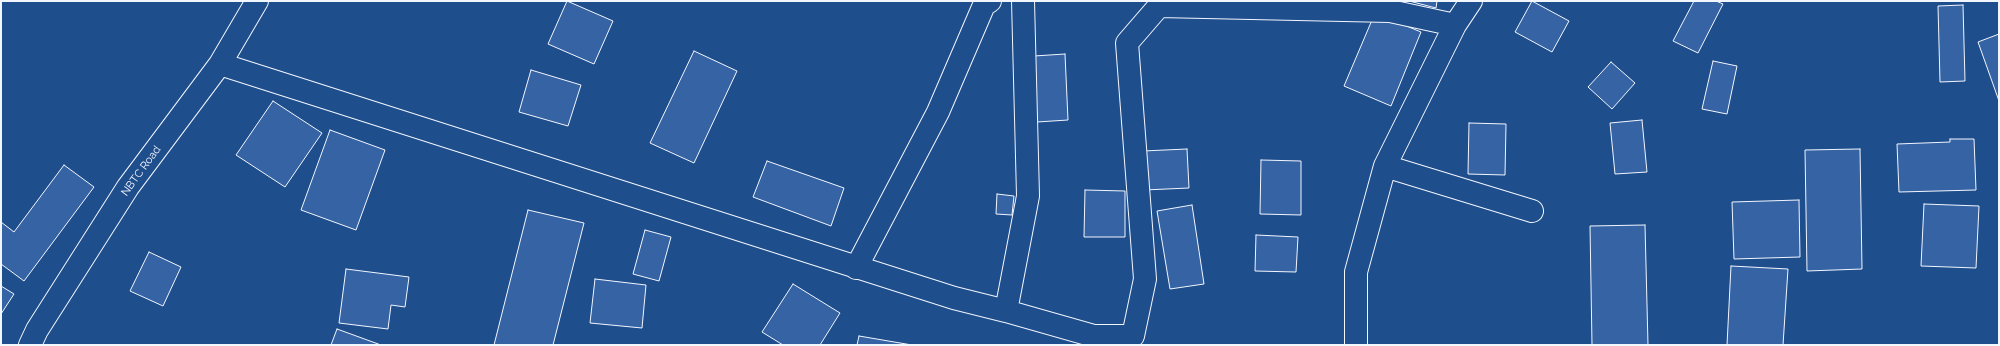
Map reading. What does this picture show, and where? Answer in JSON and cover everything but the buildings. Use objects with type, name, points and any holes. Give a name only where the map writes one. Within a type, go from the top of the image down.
[{"type":"street","name":"NBTC Road","points":[[30,345],[37,330],[128,187],[220,64],[257,1]]},
{"type":"street","points":[[856,268],[938,112],[984,5],[990,1]]},
{"type":"street","points":[[1006,310],[1028,196],[1023,1]]},
{"type":"street","points":[[1356,345],[1356,272],[1384,166],[1455,25],[1471,1]]},
{"type":"street","points":[[220,64],[954,298],[1006,310],[1094,336],[1133,336],[1145,280],[1127,43],[1159,4],[1390,11],[1455,25]]},
{"type":"street","points":[[1384,166],[1532,211]]}]
